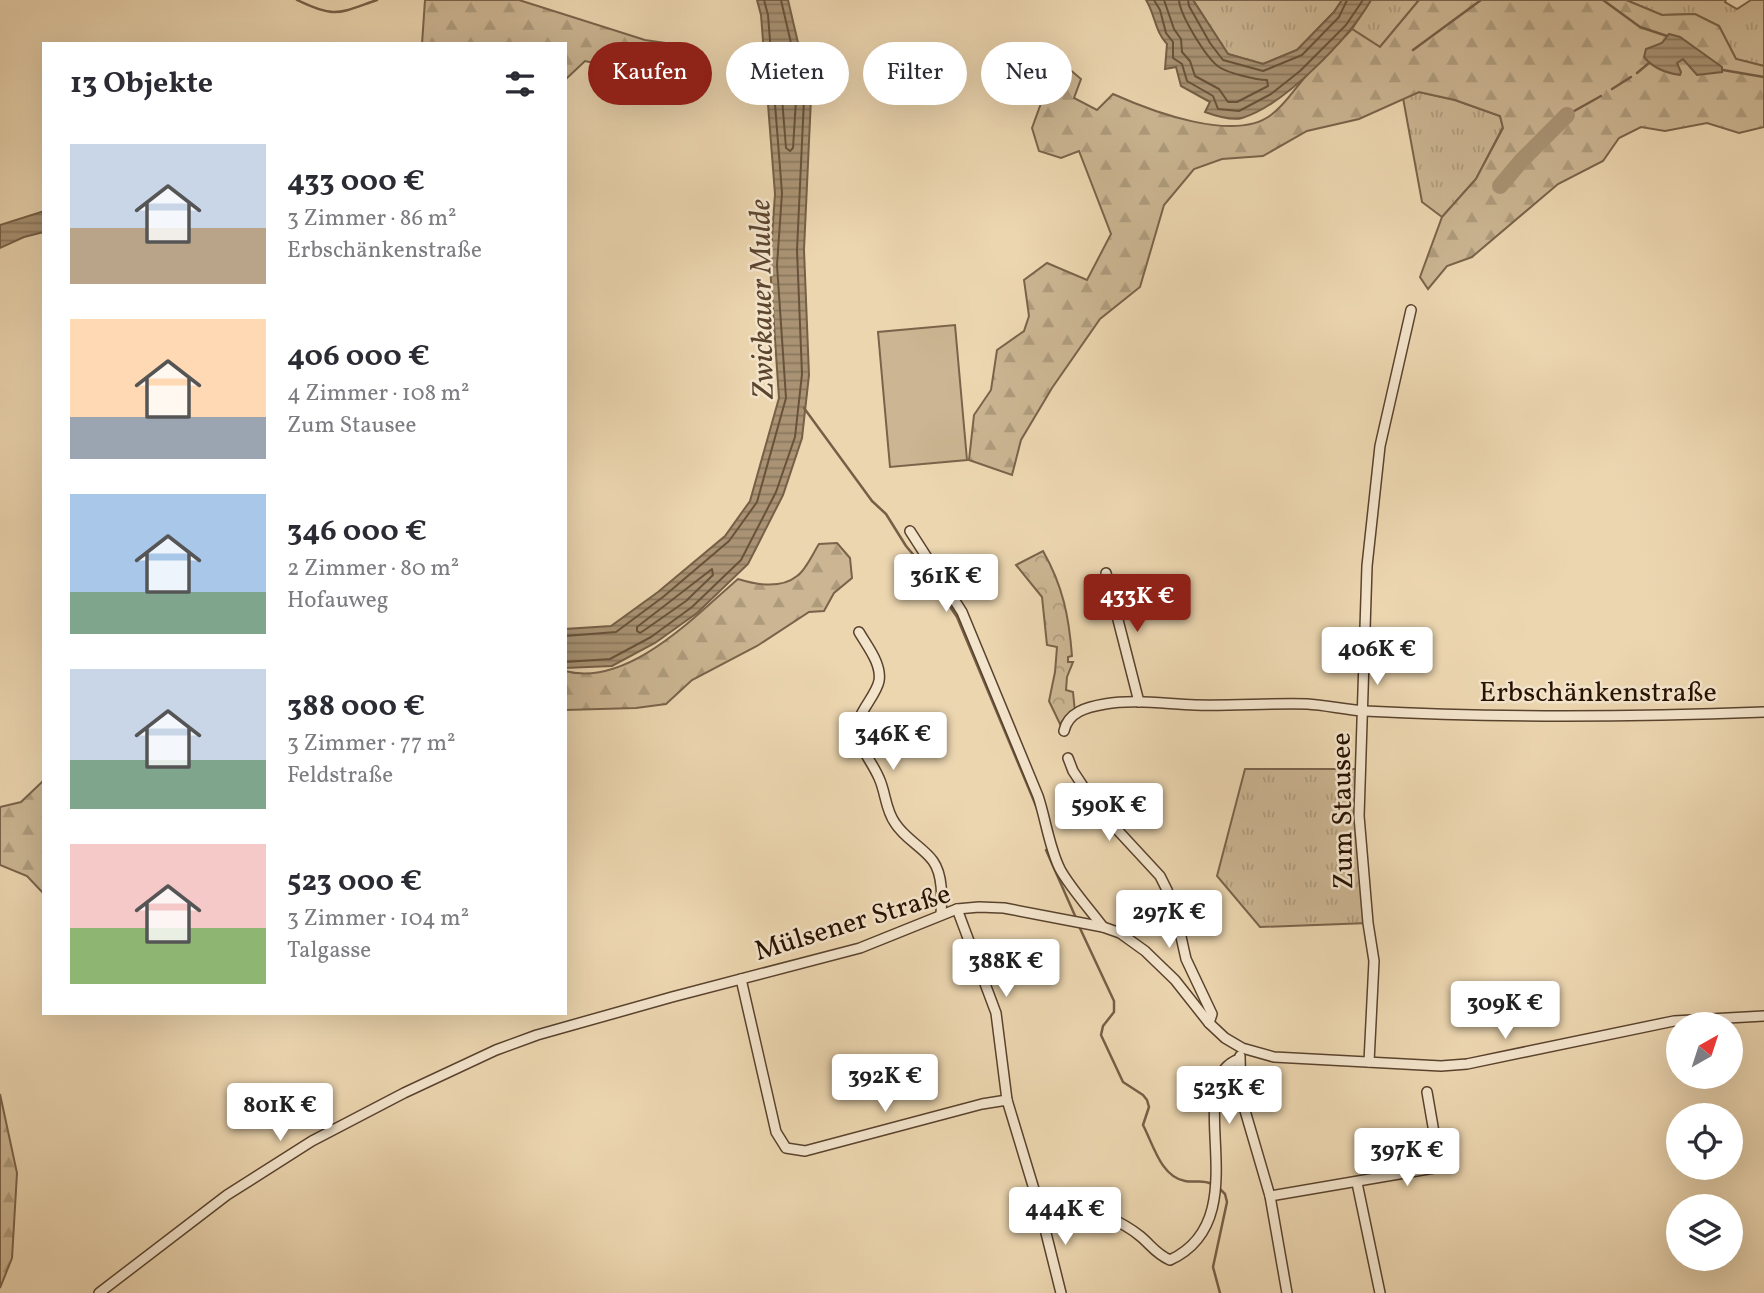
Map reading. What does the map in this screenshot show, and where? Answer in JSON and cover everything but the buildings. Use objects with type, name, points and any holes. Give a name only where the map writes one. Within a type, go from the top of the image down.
[{"type":"street","name":"Zum Stausee","points":[[1369,1062],[1374,961],[1368,923],[1360,816],[1367,566],[1380,446],[1411,310]]},
{"type":"street","points":[[910,531],[962,612],[1038,796],[1054,854],[1062,872],[1103,927]]},
{"type":"street","points":[[1107,573],[1139,702]]},
{"type":"street","points":[[859,632],[873,654],[879,682],[862,711],[857,736],[880,780],[887,808],[895,824],[934,862],[942,893],[942,914]]},
{"type":"street","name":"Erbschänkenstraße","points":[[1064,731],[1066,721],[1073,714],[1104,704],[1139,702],[1197,705],[1308,704],[1362,711],[1517,715],[1662,716],[1764,712]]},
{"type":"street","points":[[1068,758],[1073,771],[1098,809],[1160,876],[1177,919],[1186,959],[1212,1014],[1209,1023]]},
{"type":"street","name":"Mülsener Straße","points":[[99,1293],[227,1195],[312,1141],[404,1093],[496,1050],[537,1035],[860,948],[957,909],[1004,908],[1103,927],[1120,933],[1145,951],[1175,980],[1209,1023],[1225,1038],[1242,1048],[1274,1057],[1441,1066],[1467,1064],[1674,1021],[1764,1016]]},
{"type":"street","points":[[957,909],[996,1013],[1007,1100],[1040,1209],[1061,1293]]},
{"type":"street","points":[[741,979],[776,1132],[786,1148],[805,1151],[982,1104],[1007,1100]]},
{"type":"street","points":[[1242,1048],[1239,1059],[1241,1097],[1270,1196],[1287,1293]]},
{"type":"street","points":[[1040,1209],[1072,1207],[1089,1211],[1121,1223],[1140,1236],[1158,1255],[1170,1260],[1184,1254],[1206,1230],[1213,1207],[1216,1187],[1214,1139],[1217,1085],[1224,1068],[1239,1059]]},
{"type":"street","points":[[1270,1196],[1440,1167],[1427,1091]]},
{"type":"street","points":[[1357,1182],[1380,1293]]},
{"type":"green space","points":[[425,0],[519,0],[645,40],[659,42],[588,42],[588,62],[585,61],[567,78],[567,42],[422,42]]},
{"type":"green space","points":[[1193,0],[1342,0],[1297,50],[1263,64],[1228,54]]},
{"type":"green space","points":[[1371,0],[1419,0],[1380,47],[1352,29]]},
{"type":"green space","points":[[1419,0],[1626,0],[1662,15],[1695,14],[1719,26],[1736,59],[1764,66],[1764,127],[1739,133],[1707,123],[1665,131],[1641,127],[1619,138],[1603,161],[1558,184],[1472,257],[1447,266],[1428,289],[1420,277],[1442,217],[1476,179],[1503,128],[1500,116],[1455,100],[1419,92],[1359,119],[1307,131],[1263,156],[1222,159],[1194,169],[1164,205],[1140,287],[1100,319],[1052,388],[1021,440],[1012,475],[969,460],[974,415],[991,390],[997,350],[1024,331],[1029,316],[1024,280],[1047,263],[1087,280],[1111,234],[1079,151],[1061,158],[1039,151],[1032,128],[1040,105],[1072,105],[1072,71],[1081,79],[1074,98],[1097,110],[1113,94],[1192,121],[1236,126],[1255,123],[1276,111],[1312,69],[1352,29],[1380,47]]},
{"type":"green space","points":[[1626,0],[1726,0],[1725,2],[1737,9],[1751,0],[1764,0],[1764,66],[1736,59],[1719,26],[1695,14],[1662,15]]},
{"type":"green space","points":[[1419,92],[1455,100],[1500,116],[1503,127],[1476,179],[1442,217],[1422,202],[1403,98]]},
{"type":"green space","points":[[955,325],[967,460],[890,467],[878,332]]},
{"type":"green space","points":[[837,543],[850,558],[852,578],[834,593],[824,611],[809,612],[757,646],[692,680],[666,704],[636,708],[567,710],[567,671],[589,673],[613,669],[636,659],[681,629],[738,579],[761,584],[791,580],[806,566],[819,544]]},
{"type":"green space","points":[[1043,551],[1056,577],[1064,602],[1072,656],[1068,657],[1068,662],[1073,662],[1067,677],[1066,690],[1073,692],[1075,712],[1066,716],[1060,724],[1049,701],[1057,647],[1047,645],[1042,597],[1016,565]]},
{"type":"green space","points":[[1245,769],[1361,769],[1368,923],[1260,927],[1217,876]]},
{"type":"green space","points":[[42,782],[42,892],[27,876],[0,865],[0,807],[21,802]]},
{"type":"green space","points":[[0,1094],[17,1173],[12,1258],[0,1288]]},
{"type":"water","points":[[757,0],[788,0],[798,42],[763,42]]},
{"type":"water","points":[[1146,0],[1193,0],[1228,54],[1263,64],[1297,50],[1342,0],[1371,0],[1348,33],[1296,85],[1259,111],[1233,119],[1205,112],[1210,102],[1181,86],[1176,67],[1165,69],[1167,44]]},
{"type":"water","points":[[1669,34],[1680,37],[1722,67],[1722,72],[1697,75],[1683,59],[1677,63],[1680,75],[1655,67],[1644,57],[1646,49],[1662,43]]},
{"type":"water","points":[[768,105],[811,105],[804,250],[809,375],[802,438],[783,495],[748,564],[697,613],[655,643],[612,666],[567,668],[567,629],[611,626],[658,592],[725,536],[750,501],[779,398],[770,266],[775,194]]},
{"type":"water","points":[[42,212],[42,232],[0,248],[0,225]]},
{"type":"waterway","points":[[297,0],[329,12],[345,11],[377,0]]},
{"type":"waterway","points":[[1413,50],[1481,0]]},
{"type":"waterway","points":[[1603,0],[1640,27],[1667,36]]},
{"type":"waterway","points":[[1637,73],[1649,63]]},
{"type":"waterway","points":[[1723,70],[1764,77]]},
{"type":"waterway","points":[[1612,89],[1631,77]]},
{"type":"waterway","points":[[1567,115],[1601,96]]},
{"type":"waterway","points":[[1500,186],[1567,115]]},
{"type":"waterway","points":[[804,408],[872,501],[886,514],[957,617],[1039,813]]},
{"type":"waterway","points":[[1046,850],[1076,918]]},
{"type":"waterway","points":[[1078,924],[1114,1001],[1114,1012],[1103,1026],[1101,1035],[1123,1082],[1147,1100],[1149,1107],[1143,1125],[1159,1159],[1177,1178],[1212,1184]]},
{"type":"waterway","points":[[1218,1187],[1225,1194],[1227,1202],[1213,1267],[1220,1293]]},
{"type":"water label","name":"Zwickauer Mulde","points":[[761,299]]}]
